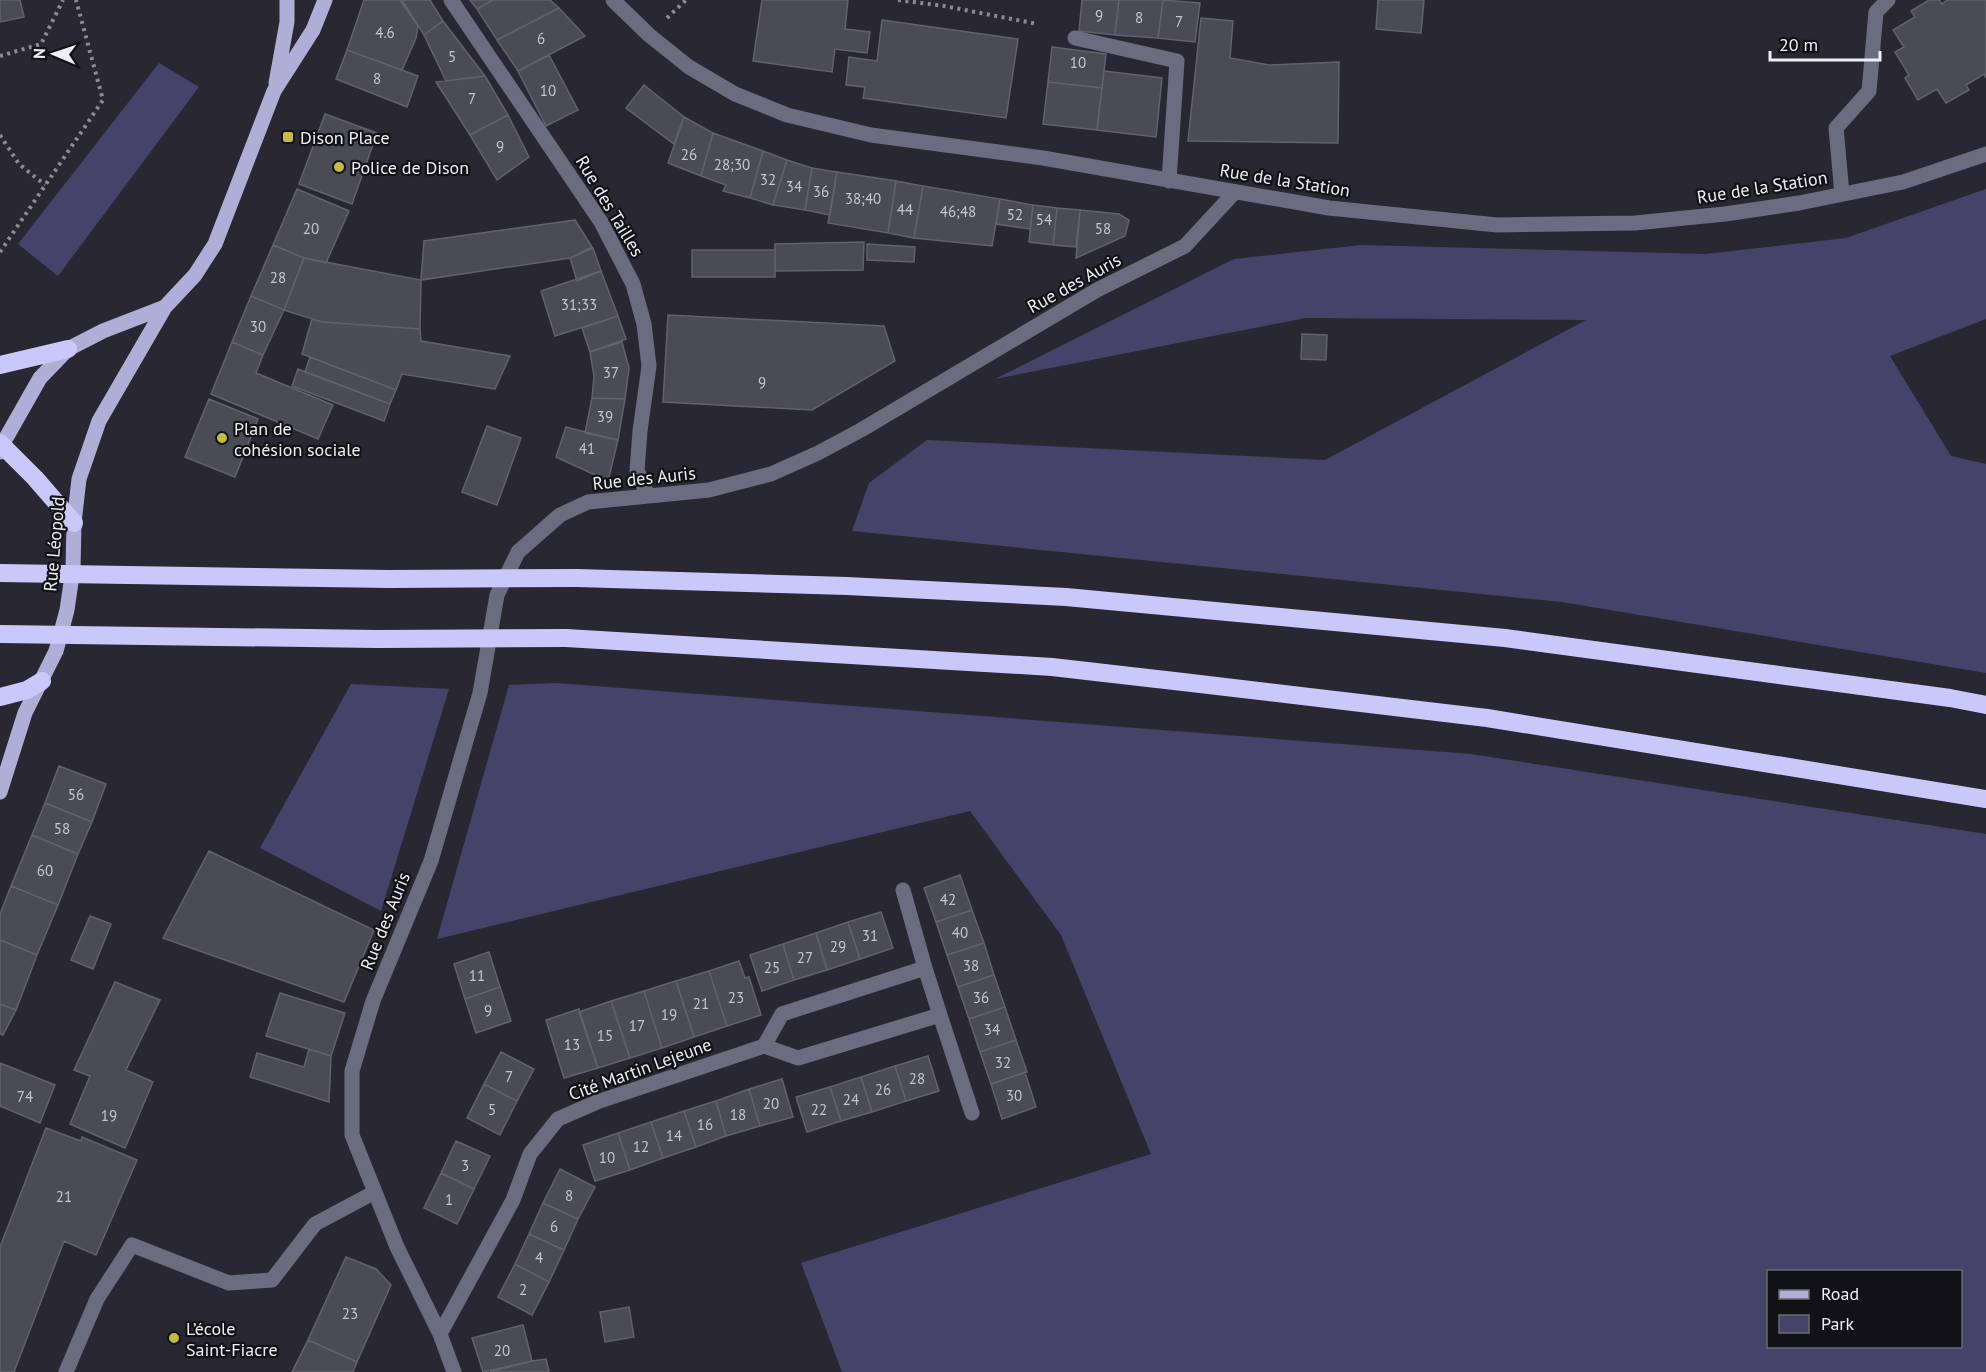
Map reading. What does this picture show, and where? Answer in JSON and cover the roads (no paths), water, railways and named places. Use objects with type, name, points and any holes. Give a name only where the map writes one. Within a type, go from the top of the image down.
[{"type":"highway","points":[[0,365],[68,348]]},
{"type":"highway","points":[[1,447],[74,522]]},
{"type":"highway","points":[[0,573],[389,579],[577,578],[847,586],[1066,597],[1505,638],[1986,705]]},
{"type":"highway","points":[[0,634],[378,639],[566,638],[1052,667],[1487,718],[1986,799]]},
{"type":"highway","points":[[0,697],[27,690],[42,681]]},
{"type":"main road","name":"Rue Léopold","points":[[0,792],[25,713],[56,651],[67,610],[73,569],[74,522],[79,479],[99,421],[165,307],[195,275],[216,244],[274,91],[287,22],[287,0]]},
{"type":"main road","name":"Rue Léopold","points":[[274,91],[313,30],[325,0]]},
{"type":"main road","name":"Rue Léopold","points":[[1,447],[40,378],[68,348],[103,331],[165,307]]},
{"type":"street","name":"Rue des Tailles","points":[[451,0],[601,222],[633,284],[644,324],[649,366],[637,470],[648,496]]},
{"type":"street","name":"Rue de la Station","points":[[613,0],[689,67],[735,94],[787,114],[871,135],[1043,158],[1329,208],[1497,225],[1635,223],[1725,214],[1842,194],[1903,182],[1986,154]]},
{"type":"street","points":[[1842,194],[1836,128],[1869,91],[1876,12],[1888,0]]},
{"type":"street","points":[[1075,38],[1177,61],[1169,181]]},
{"type":"street","name":"Rue des Auris","points":[[454,1372],[440,1334],[397,1247],[352,1135],[352,1071],[373,1001],[431,861],[480,693],[497,596],[518,552],[560,515],[588,502],[709,490],[771,474],[818,453],[1096,290],[1185,246],[1234,193]]},
{"type":"street","points":[[903,890],[925,968],[972,1113]]},
{"type":"street","points":[[925,968],[782,1014],[764,1046],[798,1058],[940,1015]]},
{"type":"street","name":"Cité Martin Lejeune","points":[[440,1334],[513,1200],[530,1154],[558,1119],[597,1102],[764,1046]]},
{"type":"street","points":[[66,1372],[97,1299],[132,1245],[229,1283],[272,1280],[315,1224],[375,1192]]},
{"type":"place","name":"Dison Place","points":[[288,137]]},
{"type":"place","name":"Police de Dison","points":[[339,167]]},
{"type":"place","name":"Plan de cohésion sociale","points":[[222,438]]},
{"type":"place","name":"L’école Saint-Fiacre","points":[[174,1338]]}]
